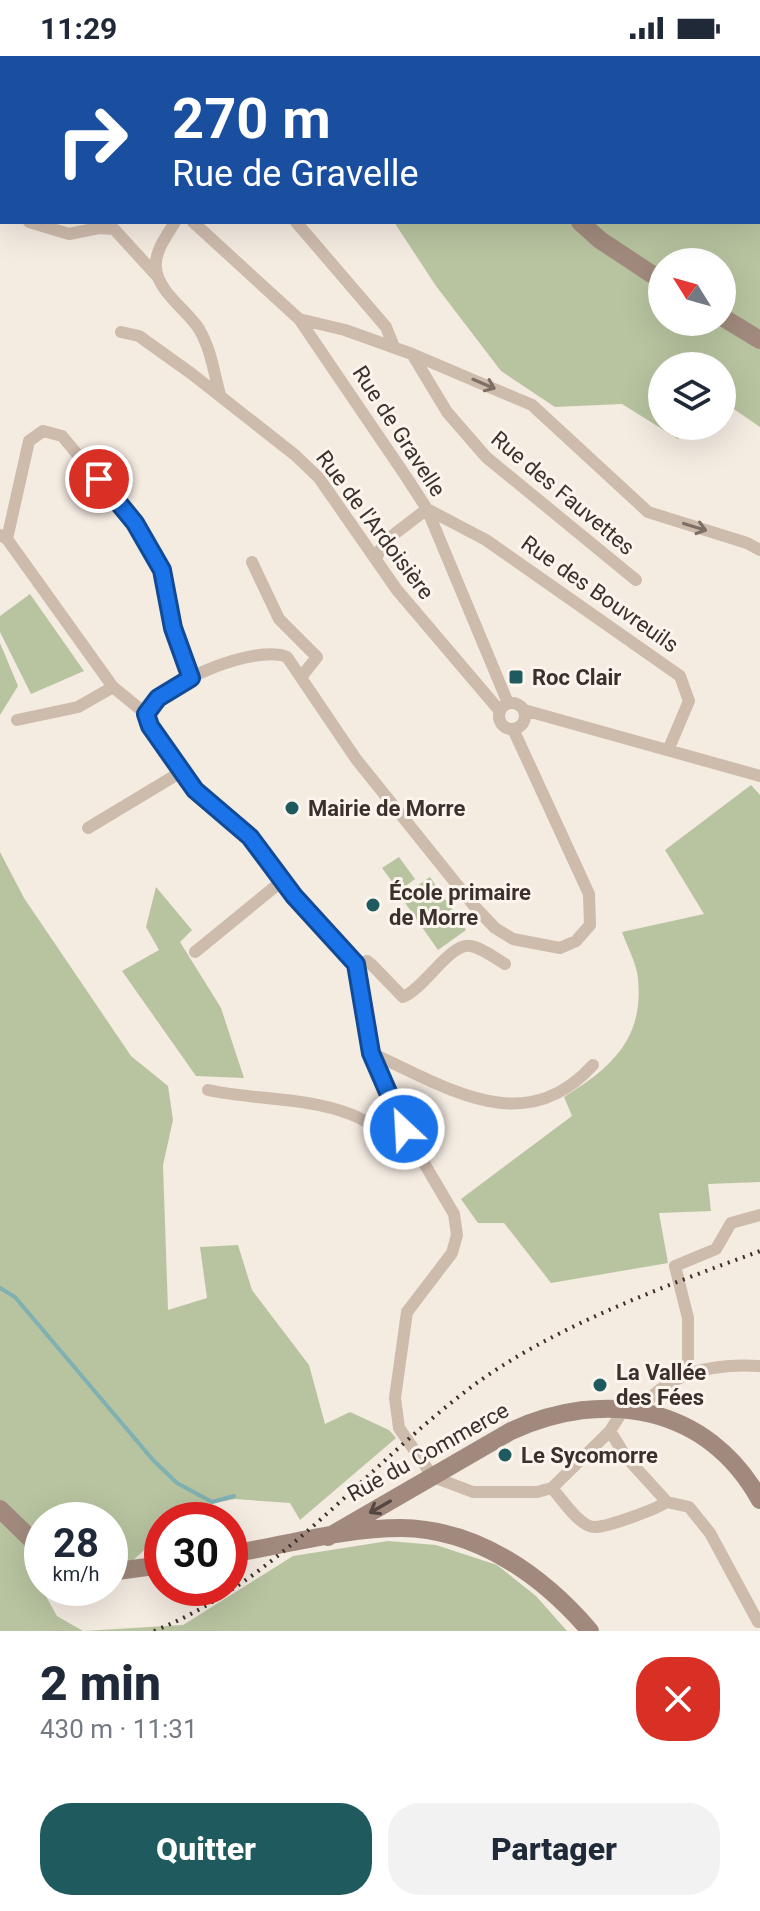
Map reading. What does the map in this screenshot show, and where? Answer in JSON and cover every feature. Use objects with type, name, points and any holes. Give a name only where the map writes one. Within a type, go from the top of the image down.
[{"type":"street","points":[[36,224],[69,234],[99,228],[114,229],[159,278],[200,331],[209,349],[220,395]]},
{"type":"street","points":[[159,278],[155,267],[157,253],[174,224]]},
{"type":"street","name":"Rue de Gravelle","points":[[195,224],[299,319],[427,509],[504,706]]},
{"type":"street","points":[[298,224],[386,327],[394,347]]},
{"type":"street","points":[[582,224],[600,240],[648,272]]},
{"type":"street","points":[[299,319],[345,330],[394,347],[532,405],[648,512],[747,543],[760,550]]},
{"type":"street","points":[[736,325],[760,340]]},
{"type":"street","points":[[325,354],[329,337],[345,330]]},
{"type":"street","name":"Rue de l'Ardoisière","points":[[121,332],[139,336],[220,395],[319,478],[397,590],[504,706]]},
{"type":"street","name":"Rue des Fauvettes","points":[[412,354],[447,412],[486,457],[636,580]]},
{"type":"street","points":[[191,678],[173,628],[162,570],[135,523],[62,436],[43,431],[29,441],[3,537],[113,687],[146,714],[150,726],[181,772],[211,806],[250,837],[282,881],[356,964],[371,1053],[408,1135],[447,1197],[457,1235],[441,1270],[407,1312],[395,1416],[399,1428],[433,1477],[473,1492],[537,1492],[552,1488],[632,1408],[652,1393],[688,1372],[760,1366]]},
{"type":"street","points":[[376,559],[384,542],[427,509]]},
{"type":"street","name":"Rue des Bouvreuils","points":[[427,509],[486,540],[680,676],[689,701],[669,748]]},
{"type":"street","points":[[252,562],[279,619],[317,657],[302,676]]},
{"type":"street","points":[[146,714],[158,698],[191,678],[253,654],[274,651],[287,657],[356,759],[475,907],[513,939],[560,948],[576,941],[590,925],[589,894],[528,759],[517,727],[524,710]]},
{"type":"street","points":[[17,720],[78,707],[113,687]]},
{"type":"street","points":[[517,727],[502,725],[504,706],[516,703],[524,710],[669,748],[760,776]]},
{"type":"street","points":[[88,828],[181,772]]},
{"type":"street","points":[[195,952],[282,881]]},
{"type":"street","points":[[356,964],[367,961],[403,997],[414,993],[453,951],[463,946],[471,945],[505,964]]},
{"type":"street","points":[[371,1053],[449,1090],[478,1099],[517,1104],[542,1102],[568,1090],[593,1065]]},
{"type":"street","points":[[208,1090],[250,1099],[328,1108],[360,1118],[393,1136],[408,1135]]},
{"type":"street","points":[[688,1372],[688,1318],[675,1266],[716,1249],[731,1223],[760,1215]]},
{"type":"street","name":"Rue du Commerce","points":[[328,1537],[538,1420],[575,1410],[632,1408],[686,1428],[743,1475],[760,1500]]},
{"type":"street","points":[[610,1431],[626,1457],[667,1502],[689,1507],[710,1533],[758,1622]]},
{"type":"street","points":[[552,1488],[584,1523],[594,1527],[651,1512],[667,1502]]},
{"type":"street","points":[[0,1509],[24,1532]]},
{"type":"street","points":[[248,1551],[400,1528],[463,1540],[503,1556],[537,1579],[590,1631]]},
{"type":"green space","points":[[395,224],[760,224],[760,427],[736,411],[736,352],[648,352],[648,420],[622,404],[555,407],[501,371],[436,286]]},
{"type":"green space","points":[[30,594],[84,671],[31,694],[0,632],[0,616]]},
{"type":"green space","points":[[0,643],[18,686],[0,715]]},
{"type":"green space","points":[[751,785],[760,795],[760,1182],[708,1184],[711,1211],[659,1213],[668,1263],[551,1283],[504,1223],[478,1223],[461,1199],[572,1116],[564,1097],[596,1075],[621,1050],[636,1019],[638,1000],[637,973],[622,932],[704,914],[665,850]]},
{"type":"green space","points":[[0,852],[24,898],[131,1056],[168,1086],[173,1120],[163,1165],[168,1310],[207,1298],[200,1247],[238,1245],[252,1290],[309,1365],[325,1424],[350,1412],[389,1430],[396,1438],[300,1520],[290,1503],[235,1499],[219,1502],[144,1502],[144,1550],[131,1562],[128,1562],[128,1502],[24,1502],[24,1606],[51,1606],[57,1616],[83,1631],[0,1631]]},
{"type":"green space","points":[[399,857],[415,879],[399,891],[382,868]]},
{"type":"green space","points":[[430,877],[466,930],[438,950],[401,897]]},
{"type":"green space","points":[[156,887],[192,930],[180,942],[221,1008],[244,1078],[196,1076],[122,971],[159,950],[146,927]]},
{"type":"green space","points":[[388,1541],[436,1545],[497,1565],[536,1596],[567,1631],[83,1631],[183,1625],[213,1606],[248,1606],[248,1584],[293,1556]]},
{"type":"waterway","points":[[0,1288],[15,1297],[153,1460],[177,1483],[212,1502],[234,1496]]},
{"type":"railway","points":[[154,1631],[199,1609],[281,1553],[431,1419],[502,1366],[572,1327],[610,1310],[760,1251]]},
{"type":"place","name":"Roc Clair","points":[[516,677]]},
{"type":"place","name":"Mairie de Morre","points":[[292,808]]},
{"type":"place","name":"École primaire de Morre","points":[[373,905]]},
{"type":"place","name":"La Vallée des Fées","points":[[600,1385]]},
{"type":"place","name":"Le Sycomorre","points":[[505,1455]]},
{"type":"route","points":[[99,479],[135,523],[162,570],[173,628],[191,678],[150,705],[146,714],[150,726],[195,790],[250,837],[294,896],[356,964],[371,1053],[404,1129]]}]
